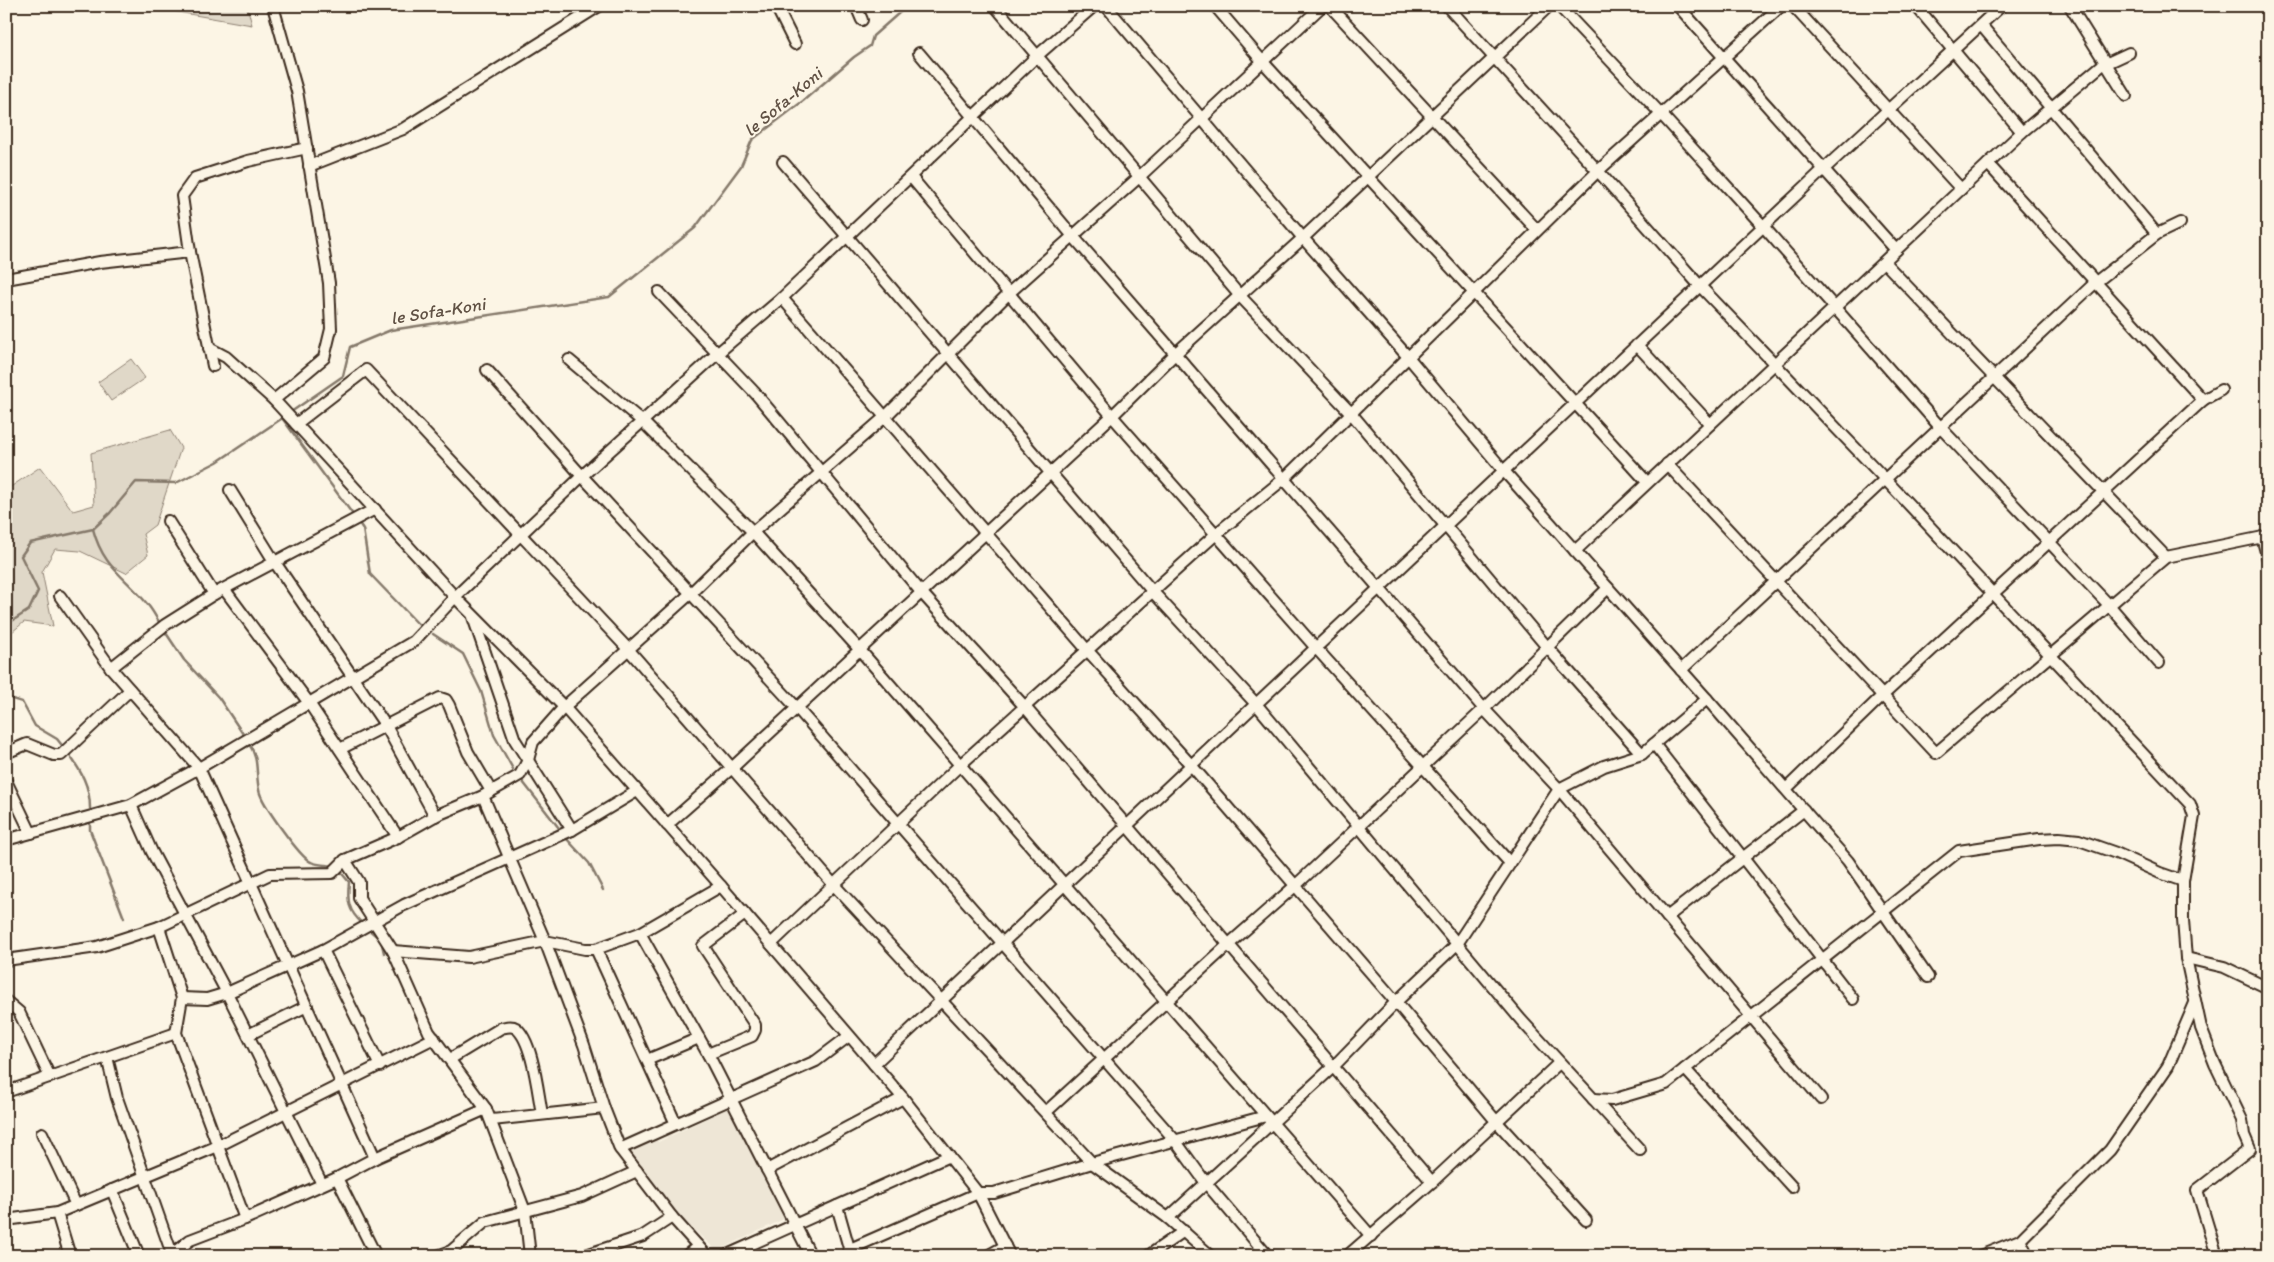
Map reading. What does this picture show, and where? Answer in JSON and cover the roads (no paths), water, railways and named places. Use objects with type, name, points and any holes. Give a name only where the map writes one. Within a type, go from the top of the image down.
[{"type":"street","points":[[273,6],[297,91],[329,283],[331,329],[324,358],[274,400]]},
{"type":"street","points":[[309,166],[403,129],[599,6]]},
{"type":"street","points":[[776,6],[795,44]]},
{"type":"street","points":[[856,6],[862,20]]},
{"type":"street","points":[[995,6],[1038,55],[1138,178],[1240,296],[1351,413],[1444,527],[1547,648],[1642,754]]},
{"type":"street","points":[[6,840],[131,804],[198,768],[414,641],[456,597],[582,476],[782,298],[1038,55],[1094,6]]},
{"type":"street","points":[[1106,6],[1201,120],[1409,358],[1504,471],[1848,861],[1928,977]]},
{"type":"street","points":[[1215,6],[1263,62],[1647,482]]},
{"type":"street","points":[[6,960],[97,947],[159,927],[270,874],[332,873],[340,865],[520,775],[528,760],[533,742],[564,707],[690,594],[753,532],[886,416],[1009,293],[1138,178],[1322,6]]},
{"type":"street","points":[[1330,6],[1537,230]]},
{"type":"street","points":[[1447,6],[1495,56],[1700,286],[1885,479],[2190,804],[2194,816],[2183,881],[2183,920],[2186,958],[2201,1028],[2215,1064],[2242,1120],[2244,1134],[2250,1149],[2197,1190],[2217,1256]]},
{"type":"street","points":[[667,825],[733,767],[1112,416],[1175,354],[1303,238],[1549,6]]},
{"type":"street","points":[[1558,6],[1661,114],[1763,226],[1940,427],[2109,606],[2159,663]]},
{"type":"street","points":[[771,944],[959,766],[1216,534],[1285,478],[1598,171],[1781,6]]},
{"type":"street","points":[[1793,6],[1962,189]]},
{"type":"street","points":[[1916,6],[2022,132]]},
{"type":"street","points":[[874,1064],[1763,226],[2001,6]]},
{"type":"street","points":[[2070,6],[2126,96]]},
{"type":"street","points":[[1682,7],[1896,250]]},
{"type":"street","points":[[1981,25],[2157,234]]},
{"type":"street","points":[[919,53],[1175,354],[1285,478],[1484,709],[1559,789],[1821,1099]]},
{"type":"street","points":[[1575,550],[2022,132],[2106,64],[2129,53]]},
{"type":"street","points":[[213,366],[190,252],[182,196],[192,180],[248,161],[306,148]]},
{"type":"street","points":[[782,162],[1153,592],[1256,704],[1559,1063],[1640,1150]]},
{"type":"street","points":[[1988,164],[2203,400]]},
{"type":"street","points":[[911,177],[1112,416],[1316,648],[1510,863]]},
{"type":"street","points":[[1681,670],[2096,282],[2157,234],[2180,223]]},
{"type":"street","points":[[6,278],[100,262],[190,252]]},
{"type":"street","points":[[1884,262],[2166,557]]},
{"type":"street","points":[[659,292],[756,394],[921,592],[1025,707],[1432,1182]]},
{"type":"street","points":[[782,298],[1088,650],[1191,765],[1396,1002],[1496,1122],[1586,1220]]},
{"type":"street","points":[[1637,345],[1710,424]]},
{"type":"street","points":[[209,348],[226,357],[274,400],[471,613],[564,707],[874,1064],[978,1192],[1008,1251],[987,1256]]},
{"type":"street","points":[[569,360],[643,422],[753,532],[859,649],[959,766],[1371,1236]]},
{"type":"street","points":[[296,424],[366,370],[628,649],[733,767],[834,885],[1092,1162],[1168,1218],[1211,1256]]},
{"type":"street","points":[[487,370],[690,594],[796,707],[899,823],[1103,1060],[1174,1139],[1206,1182],[1268,1256]]},
{"type":"street","points":[[1786,789],[1882,696],[2104,491],[2203,400],[2220,390]]},
{"type":"street","points":[[1667,464],[1936,753],[2166,557],[2265,537],[2268,560]]},
{"type":"street","points":[[230,490],[274,561],[355,677],[386,726],[435,816]]},
{"type":"street","points":[[111,668],[162,628],[214,594],[225,590],[274,561],[375,509]]},
{"type":"street","points":[[168,521],[214,594]]},
{"type":"street","points":[[1046,1112],[1295,886],[1484,709],[1608,588]]},
{"type":"street","points":[[225,590],[309,703],[398,837]]},
{"type":"street","points":[[60,596],[111,668],[198,768],[375,1158]]},
{"type":"street","points":[[471,613],[515,740],[570,831]]},
{"type":"street","points":[[6,753],[27,744],[54,756],[61,755],[130,690]]},
{"type":"street","points":[[340,749],[435,700],[440,698],[446,700],[487,793],[544,940],[584,1045],[604,1108],[620,1149],[672,1217],[707,1256]]},
{"type":"street","points":[[1168,1218],[1269,1119],[1334,1066],[1396,1002],[1457,944],[1559,789],[1604,766],[1642,754],[1707,699]]},
{"type":"street","points":[[1654,744],[1852,999]]},
{"type":"street","points":[[6,781],[31,832]]},
{"type":"street","points":[[182,998],[207,999],[227,993],[323,950],[404,905],[570,831],[637,792]]},
{"type":"street","points":[[131,804],[152,852],[227,993],[322,1184]]},
{"type":"street","points":[[1667,917],[1804,810]]},
{"type":"street","points":[[1593,1099],[1612,1100],[1666,1084],[1959,851],[2039,839],[2079,840],[2183,881]]},
{"type":"street","points":[[340,865],[359,882],[359,898],[368,925],[393,951],[429,1032],[486,1109],[492,1120],[525,1211],[530,1256]]},
{"type":"street","points":[[393,951],[468,957],[544,940],[585,949],[596,949],[640,934],[721,886]]},
{"type":"street","points":[[708,1054],[752,1036],[755,1030],[755,1025],[703,946],[745,914]]},
{"type":"street","points":[[159,927],[182,998],[176,1033],[245,1218]]},
{"type":"street","points":[[640,934],[708,1054],[812,1256]]},
{"type":"street","points":[[596,949],[676,1124]]},
{"type":"street","points":[[323,950],[380,1066]]},
{"type":"street","points":[[2186,958],[2224,967],[2268,988]]},
{"type":"street","points":[[6,1001],[19,1012],[50,1077]]},
{"type":"street","points":[[1980,1256],[2020,1240],[2110,1150],[2168,1066],[2195,1002]]},
{"type":"street","points":[[248,1035],[307,1006]]},
{"type":"street","points":[[450,1059],[501,1028],[510,1026],[516,1028],[529,1051],[542,1114]]},
{"type":"street","points":[[6,1092],[176,1033]]},
{"type":"street","points":[[620,1149],[816,1061],[849,1036]]},
{"type":"street","points":[[6,1220],[57,1213],[218,1146],[342,1086],[434,1038]]},
{"type":"street","points":[[646,1060],[699,1038]]},
{"type":"street","points":[[107,1057],[118,1098],[172,1255],[190,1240],[337,1178],[375,1158],[486,1109]]},
{"type":"street","points":[[1347,1256],[1432,1182],[1559,1063]]},
{"type":"street","points":[[1685,1069],[1792,1187]]},
{"type":"street","points":[[767,1170],[903,1098]]},
{"type":"street","points":[[492,1120],[604,1108]]},
{"type":"street","points":[[837,1206],[850,1252],[978,1192],[994,1193],[1092,1162],[1174,1139],[1269,1119]]},
{"type":"street","points":[[42,1133],[76,1205]]},
{"type":"street","points":[[725,1256],[949,1156]]},
{"type":"street","points":[[437,1256],[451,1251],[484,1222],[582,1196],[637,1171]]},
{"type":"street","points":[[337,1178],[376,1256]]},
{"type":"street","points":[[112,1190],[138,1256]]},
{"type":"street","points":[[57,1213],[70,1256]]},
{"type":"street","points":[[583,1256],[643,1236],[672,1217]]},
{"type":"street","points":[[1148,1256],[1184,1231]]},
{"type":"street","points":[[2020,1240],[2028,1256]]},
{"type":"street","points":[[686,1256],[698,1246]]},
{"type":"waterway","name":"le Sofa-Koni","points":[[291,412],[343,376],[350,347],[391,330],[609,297],[695,228],[741,166],[752,140],[870,46],[873,36],[907,6]]},
{"type":"waterway","name":"le Sofa-Koni","points":[[6,625],[29,610],[38,591],[21,556],[30,543],[93,529],[110,513],[136,482],[176,483],[217,462],[284,417]]},
{"type":"waterway","points":[[282,418],[354,516]]},
{"type":"waterway","points":[[357,520],[363,529],[370,574],[420,626]]},
{"type":"waterway","points":[[93,529],[97,542],[109,563],[140,595],[161,625]]},
{"type":"waterway","points":[[164,630],[184,660],[219,698],[245,737]]},
{"type":"waterway","points":[[433,634],[463,654],[481,691],[494,735],[513,769]]},
{"type":"waterway","points":[[6,697],[22,702],[35,726],[57,739],[65,749]]},
{"type":"waterway","points":[[248,742],[256,760],[259,790],[266,806],[306,858],[311,862],[334,866]]},
{"type":"waterway","points":[[68,753],[84,779],[90,800],[90,808]]},
{"type":"waterway","points":[[523,782],[562,832]]},
{"type":"waterway","points":[[90,824],[90,830],[124,918]]},
{"type":"waterway","points":[[565,837],[589,863],[603,890]]},
{"type":"waterway","points":[[338,869],[349,882],[348,895],[351,910],[363,924]]},
{"type":"waterway","points":[[367,928],[381,940],[384,953]]}]
